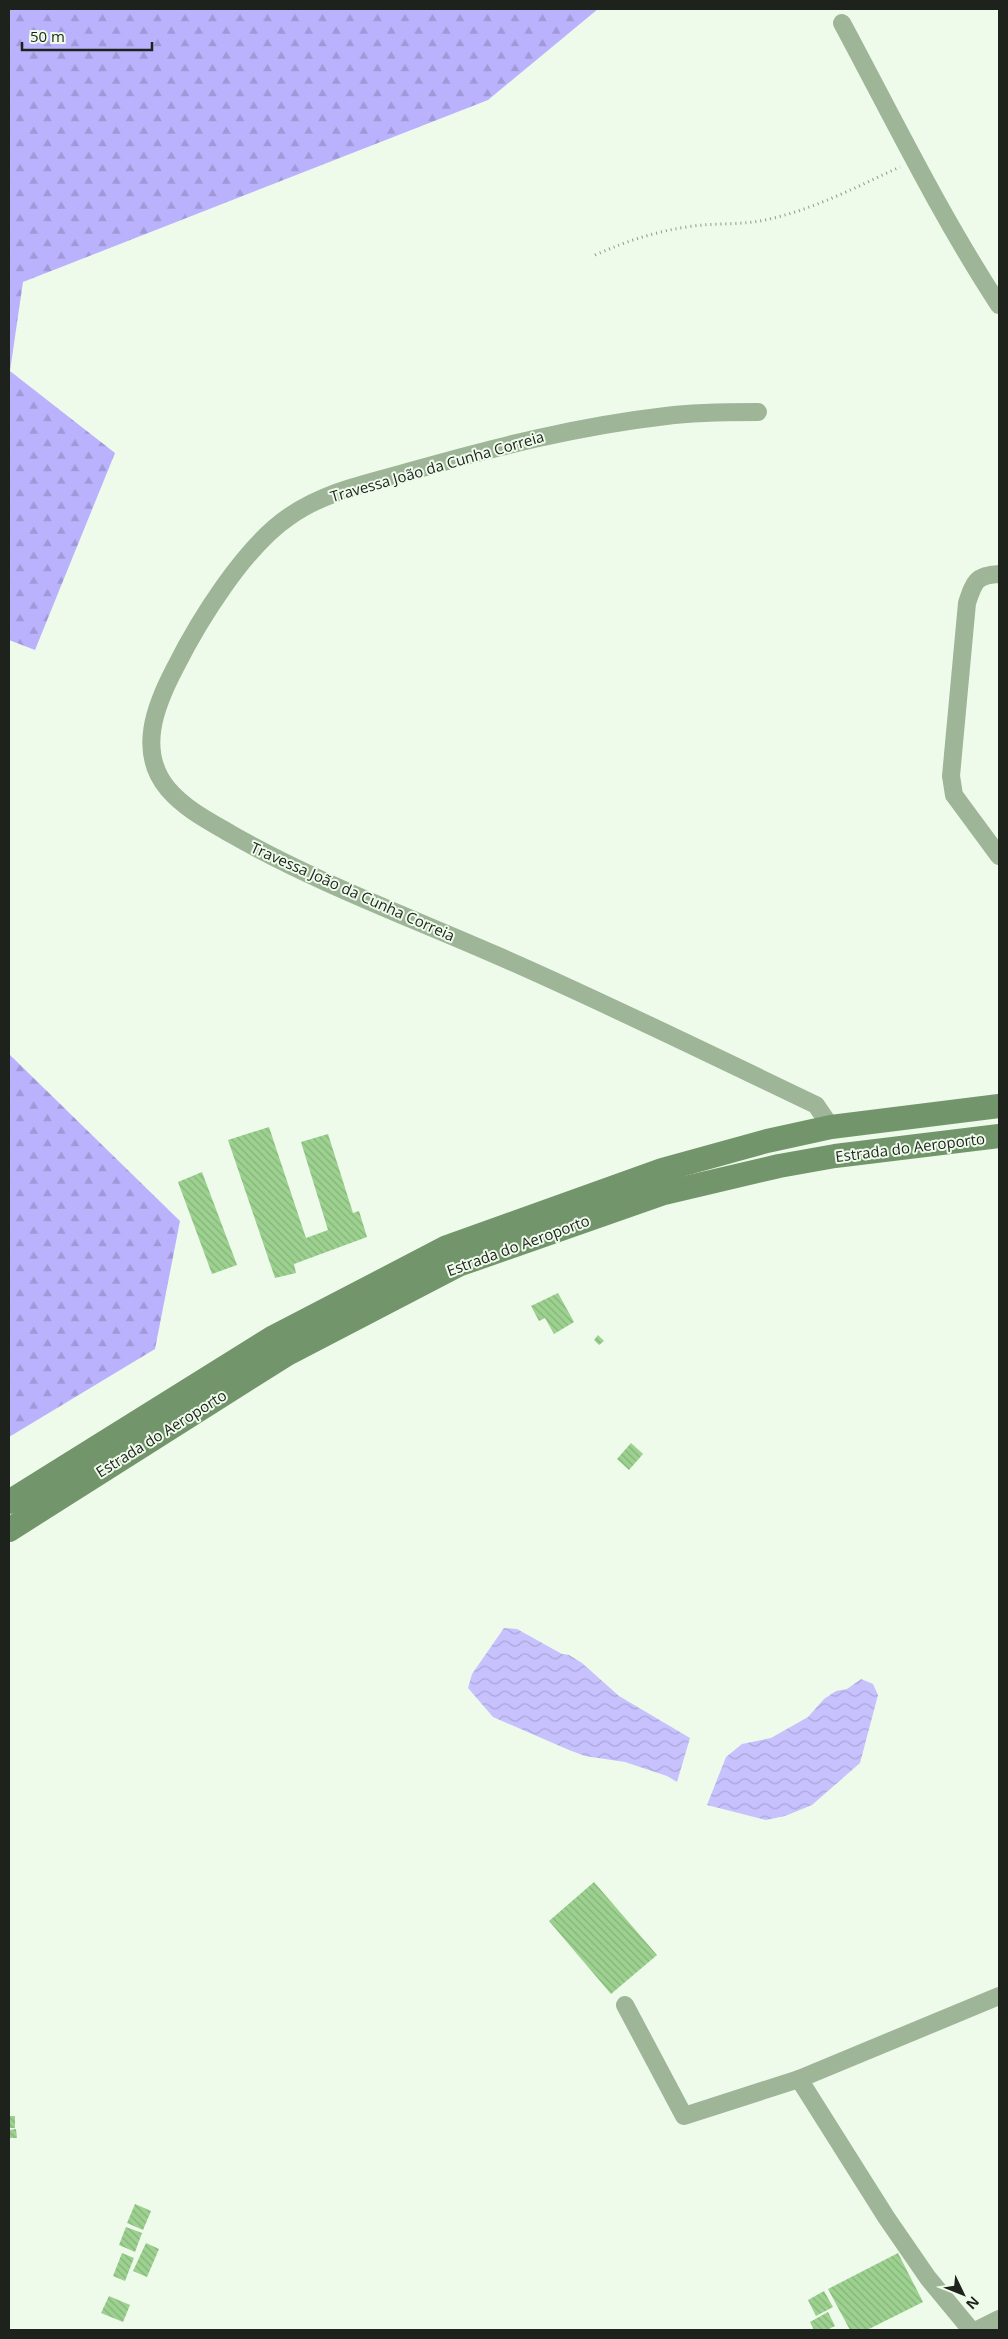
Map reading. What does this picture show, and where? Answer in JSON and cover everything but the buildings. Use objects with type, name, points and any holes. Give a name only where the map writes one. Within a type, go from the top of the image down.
[{"type":"main road","name":"Estrada do Aeroporto","points":[[9,1502],[272,1338],[447,1247],[662,1170],[767,1140],[831,1127],[999,1106]]},
{"type":"main road","name":"Estrada do Aeroporto","points":[[9,1530],[286,1354],[458,1265],[664,1193],[779,1166],[835,1156],[999,1136]]},
{"type":"street","points":[[842,23],[914,161],[970,261],[999,304]]},
{"type":"street","name":"Travessa João da Cunha Correia","points":[[758,412],[669,415],[566,431],[513,442],[338,491],[290,516],[252,549],[190,641],[170,677],[155,710],[151,750],[155,768],[168,789],[190,808],[256,848],[336,886],[530,970],[816,1104],[831,1127]]},
{"type":"street","points":[[999,574],[986,575],[974,583],[967,603],[951,776],[954,795],[999,856]]},
{"type":"street","points":[[625,2005],[684,2116],[799,2079],[999,1996]]},
{"type":"street","points":[[799,2079],[886,2217],[928,2278],[971,2330]]},
{"type":"street","points":[[977,2330],[999,2319]]},
{"type":"path","points":[[595,255],[630,239],[662,232],[692,226],[764,220],[795,213],[833,199],[914,161]]},
{"type":"green space","points":[[9,9],[598,9],[488,100],[23,282],[10,371],[115,453],[35,650],[9,640]]},
{"type":"green space","points":[[9,1054],[180,1221],[155,1349],[9,1437]]},
{"type":"water","points":[[504,1628],[517,1629],[562,1654],[569,1655],[582,1663],[619,1696],[690,1738],[677,1782],[667,1776],[625,1762],[585,1756],[493,1717],[468,1688],[472,1674]]},
{"type":"water","points":[[861,1679],[873,1684],[878,1695],[860,1763],[812,1805],[785,1816],[766,1820],[707,1805],[726,1757],[742,1744],[771,1738],[808,1717],[824,1699],[836,1691],[847,1689]]}]
